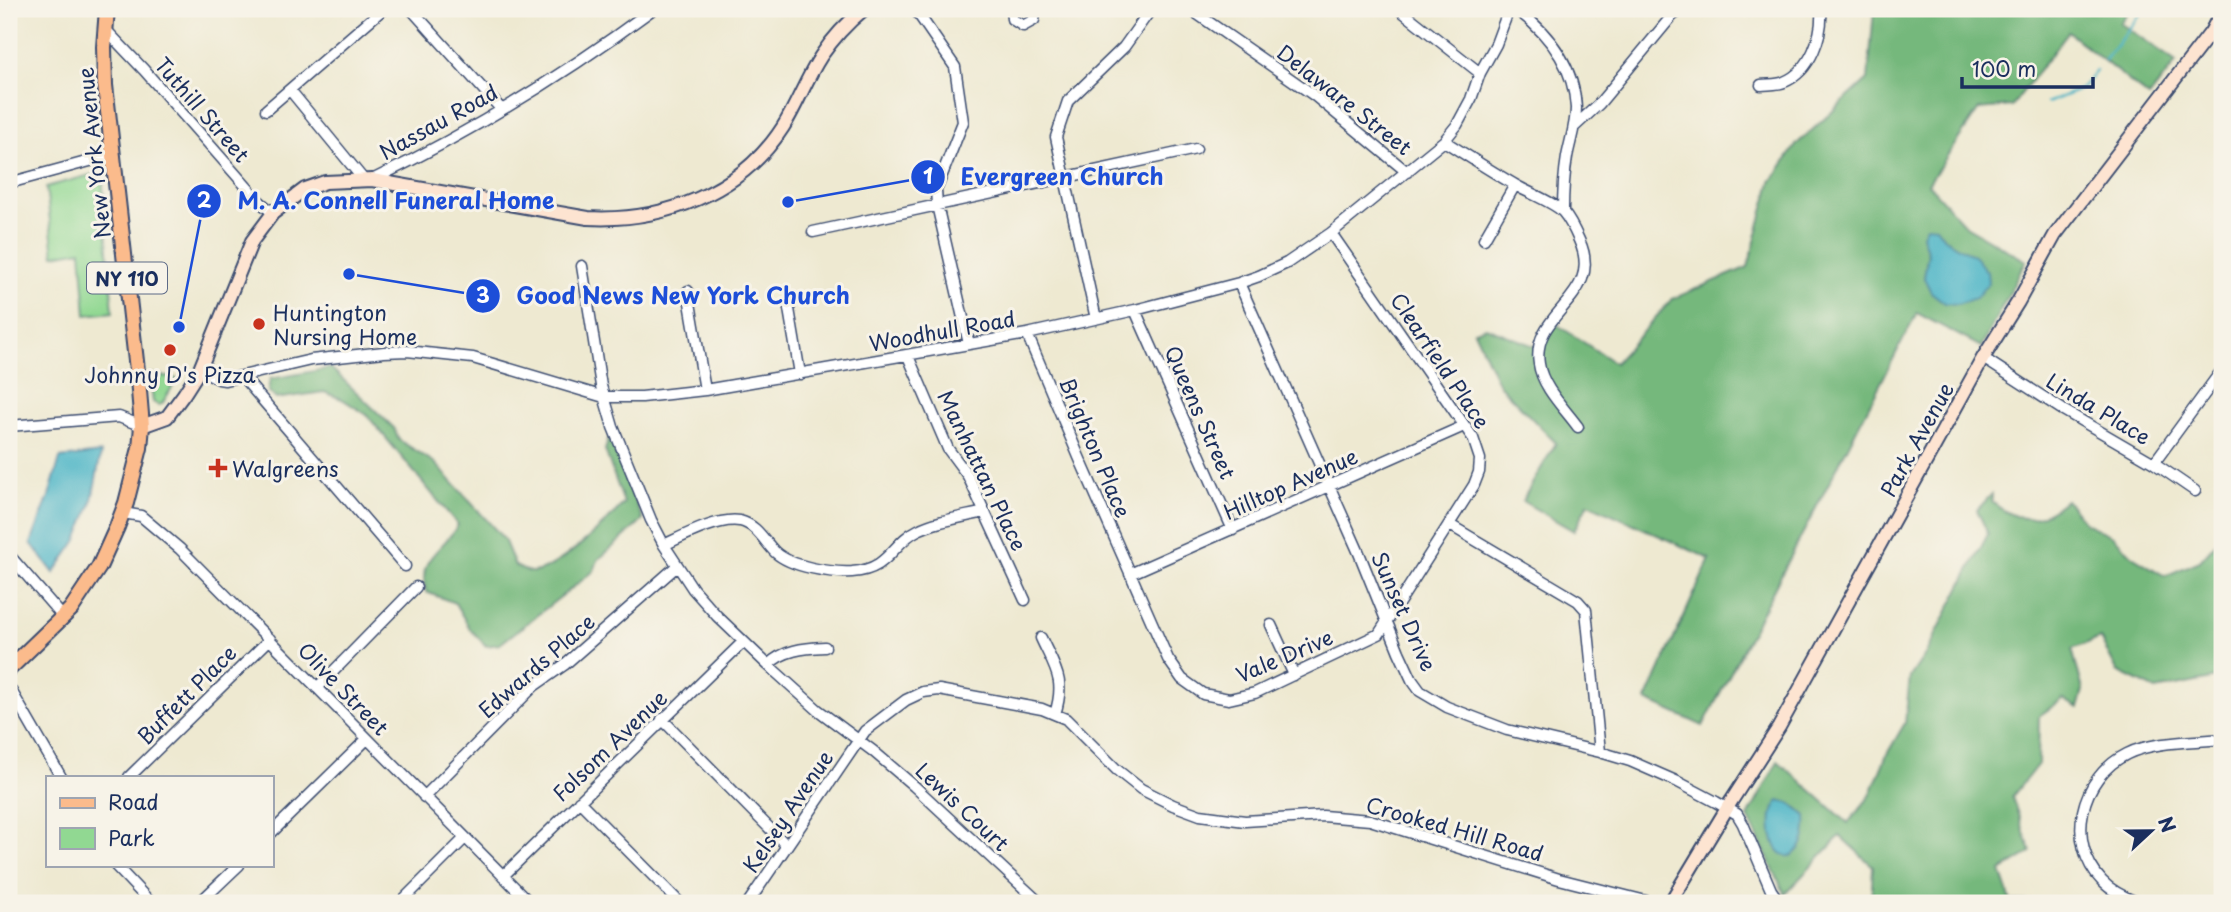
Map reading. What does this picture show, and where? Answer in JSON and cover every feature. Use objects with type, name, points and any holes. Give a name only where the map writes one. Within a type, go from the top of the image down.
[{"type":"main road","name":"New York Avenue","points":[[9,669],[63,617],[99,567],[123,513],[140,448],[142,426],[105,85],[107,9]]},
{"type":"main road","points":[[368,179],[587,218],[631,217],[701,198],[743,174],[769,147],[784,126],[820,57],[841,29],[864,9]]},
{"type":"main road","name":"Park Avenue","points":[[1670,903],[1779,727],[2054,235],[2217,35],[2222,11]]},
{"type":"main road","name":"Nassau Road","points":[[142,426],[167,417],[200,369],[246,254],[273,213],[305,189],[325,182],[368,179]]},
{"type":"street","points":[[266,110],[383,9]]},
{"type":"street","points":[[411,9],[501,109]]},
{"type":"street","name":"Nassau Road","points":[[368,179],[411,161],[501,109],[653,9]]},
{"type":"street","points":[[915,9],[955,67],[963,122],[936,190],[937,205],[969,344]]},
{"type":"street","points":[[1011,9],[1012,19],[1023,26],[1034,20],[1036,9]]},
{"type":"street","points":[[1096,319],[1056,137],[1068,101],[1124,47],[1151,9]]},
{"type":"street","name":"Delaware Street","points":[[1189,9],[1315,96],[1407,172]]},
{"type":"street","points":[[1399,9],[1480,73]]},
{"type":"street","name":"Woodhull Road","points":[[242,376],[301,362],[407,351],[473,358],[604,397],[675,395],[1027,334],[1239,283],[1287,263],[1331,233],[1444,141],[1457,125],[1471,99],[1510,9]]},
{"type":"street","points":[[1516,9],[1552,41],[1565,63],[1576,108],[1563,186],[1563,211],[1584,251],[1585,273],[1577,291],[1543,333],[1539,348],[1539,365],[1545,383],[1578,427]]},
{"type":"street","points":[[1574,127],[1599,104],[1672,16],[1682,9]]},
{"type":"street","points":[[1761,85],[1783,83],[1804,66],[1817,43],[1821,9]]},
{"type":"street","name":"Tuthill Street","points":[[105,29],[260,202],[273,213]]},
{"type":"street","points":[[290,90],[368,179]]},
{"type":"street","points":[[1444,141],[1515,186],[1563,211]]},
{"type":"street","points":[[813,232],[1196,149]]},
{"type":"street","points":[[9,183],[112,155]]},
{"type":"street","points":[[1484,239],[1515,186]]},
{"type":"street","name":"Clearfield Place","points":[[1331,233],[1464,426],[1478,448],[1480,459],[1474,485],[1387,621]]},
{"type":"street","points":[[582,267],[604,397],[622,449],[664,545],[693,589],[743,642],[818,710],[858,740]]},
{"type":"street","name":"Sunset Drive","points":[[1239,283],[1412,680],[1420,691],[1432,699],[1507,730],[1630,761],[1727,808]]},
{"type":"street","points":[[688,291],[705,390]]},
{"type":"street","points":[[788,303],[800,374]]},
{"type":"street","name":"Queens Street","points":[[1135,310],[1233,530]]},
{"type":"street","name":"Brighton Place","points":[[1027,334],[1130,574]]},
{"type":"street","name":"Manhattan Place","points":[[908,356],[948,449],[968,476],[1025,600]]},
{"type":"street","name":"Linda Place","points":[[1983,358],[2195,491]]},
{"type":"street","points":[[200,369],[219,379],[242,376],[405,566]]},
{"type":"street","points":[[2154,463],[2222,372]]},
{"type":"street","points":[[9,426],[120,417],[142,426]]},
{"type":"street","name":"Hilltop Avenue","points":[[1130,574],[1464,426]]},
{"type":"street","points":[[664,545],[714,524],[739,521],[752,526],[785,560],[798,565],[850,572],[876,566],[917,530],[985,512]]},
{"type":"street","name":"Olive Street","points":[[123,513],[141,516],[149,521],[270,639],[366,740],[530,903]]},
{"type":"street","points":[[1450,525],[1578,601],[1586,610],[1600,752]]},
{"type":"street","points":[[9,555],[63,617]]},
{"type":"street","name":"Edwards Place","points":[[424,797],[534,686],[564,665],[677,566]]},
{"type":"street","name":"Vale Drive","points":[[1130,574],[1168,659],[1182,679],[1203,694],[1229,699],[1255,692],[1379,634],[1387,621]]},
{"type":"street","points":[[317,688],[416,587]]},
{"type":"street","points":[[1271,625],[1294,675]]},
{"type":"street","points":[[1041,638],[1060,682],[1061,695],[1055,714]]},
{"type":"street","name":"Buffett Place","points":[[130,776],[270,639]]},
{"type":"street","name":"Folsom Avenue","points":[[503,876],[743,642]]},
{"type":"street","points":[[768,665],[774,659],[790,652],[825,647]]},
{"type":"street","points":[[9,687],[60,776]]},
{"type":"street","name":"Crooked Hill Road","points":[[858,740],[878,719],[902,702],[923,692],[939,690],[1042,709],[1075,727],[1117,770],[1141,789],[1172,805],[1200,815],[1245,821],[1323,816],[1370,820],[1559,878],[1654,903]]},
{"type":"street","points":[[662,719],[786,845]]},
{"type":"street","points":[[2139,903],[2120,895],[2103,882],[2088,863],[2082,841],[2081,821],[2085,801],[2095,781],[2111,764],[2128,753],[2151,747],[2222,739]]},
{"type":"street","points":[[273,831],[366,740]]},
{"type":"street","name":"Kelsey Avenue","points":[[752,902],[786,845],[858,740]]},
{"type":"street","name":"Lewis Court","points":[[858,740],[914,786],[1040,903]]},
{"type":"street","points":[[579,801],[680,903]]},
{"type":"street","points":[[1727,808],[1737,814],[1743,824],[1767,881],[1780,903]]},
{"type":"street","points":[[400,903],[465,838]]},
{"type":"street","points":[[115,866],[150,903]]},
{"type":"street","points":[[199,903],[238,866]]},
{"type":"green space","points":[[2130,9],[2120,23],[2176,62],[2149,97],[2068,32],[2012,106],[1979,109],[1928,184],[1966,226],[2026,261],[1981,347],[1917,313],[1703,726],[1646,700],[1710,559],[1588,503],[1574,531],[1522,501],[1556,443],[1499,385],[1474,331],[1486,327],[1539,348],[1556,324],[1615,363],[1672,299],[1748,267],[1771,182],[1797,144],[1868,79],[1874,10]],"holes":[[[1936,227],[1945,239],[1975,257],[1924,278],[1928,253],[1922,235]]]},
{"type":"green space","points":[[98,173],[102,176],[113,312],[86,315],[81,250],[54,255],[46,187]]},
{"type":"green space","points":[[331,368],[394,428],[399,440],[435,463],[504,539],[515,566],[525,571],[541,570],[567,555],[624,503],[605,450],[609,437],[643,520],[598,560],[594,571],[500,644],[486,646],[470,629],[455,603],[426,592],[424,580],[428,562],[458,525],[367,415],[342,399],[324,392],[276,399],[268,391],[270,379]]},
{"type":"green space","points":[[150,374],[177,379],[162,404],[153,402]]},
{"type":"green space","points":[[1992,494],[1992,502],[2021,518],[2038,517],[2066,500],[2085,523],[2113,536],[2134,557],[2165,576],[2200,561],[2222,536],[2222,677],[2156,690],[2117,671],[2100,638],[2072,649],[2083,690],[2078,708],[2063,699],[2039,716],[2038,764],[2012,797],[2031,852],[2001,871],[2011,901],[2050,903],[1871,903],[1873,866],[1840,836],[1785,894],[1748,817],[1778,761],[1848,823],[1870,796],[1887,754],[1905,723],[1910,677],[1926,653],[1988,534],[1977,510]],"holes":[[[1783,801],[1806,816],[1774,840],[1773,812]]]},
{"type":"water","points":[[1926,226],[1936,227],[1945,239],[1975,257],[1987,272],[1988,283],[1976,298],[1957,304],[1945,303],[1931,292],[1924,278],[1928,253],[1922,235]]},
{"type":"water","points":[[101,453],[91,505],[77,540],[54,573],[31,543],[60,458]]},
{"type":"water","points":[[1779,801],[1790,804],[1806,816],[1802,845],[1789,857],[1779,851],[1772,833],[1773,811]]},
{"type":"waterway","points":[[2105,60],[2144,9]]},
{"type":"waterway","points":[[2047,103],[2081,89],[2096,71]]},
{"type":"place","name":"Evergreen Church","points":[[788,202]]},
{"type":"place","name":"Good News New York Church","points":[[349,274]]},
{"type":"place","name":"Huntington Nursing Home","points":[[259,324]]},
{"type":"place","name":"M. A. Connell Funeral Home","points":[[179,327]]},
{"type":"place","name":"Johnny D's Pizza","points":[[170,350]]},
{"type":"place","name":"Walgreens","points":[[218,468]]}]
